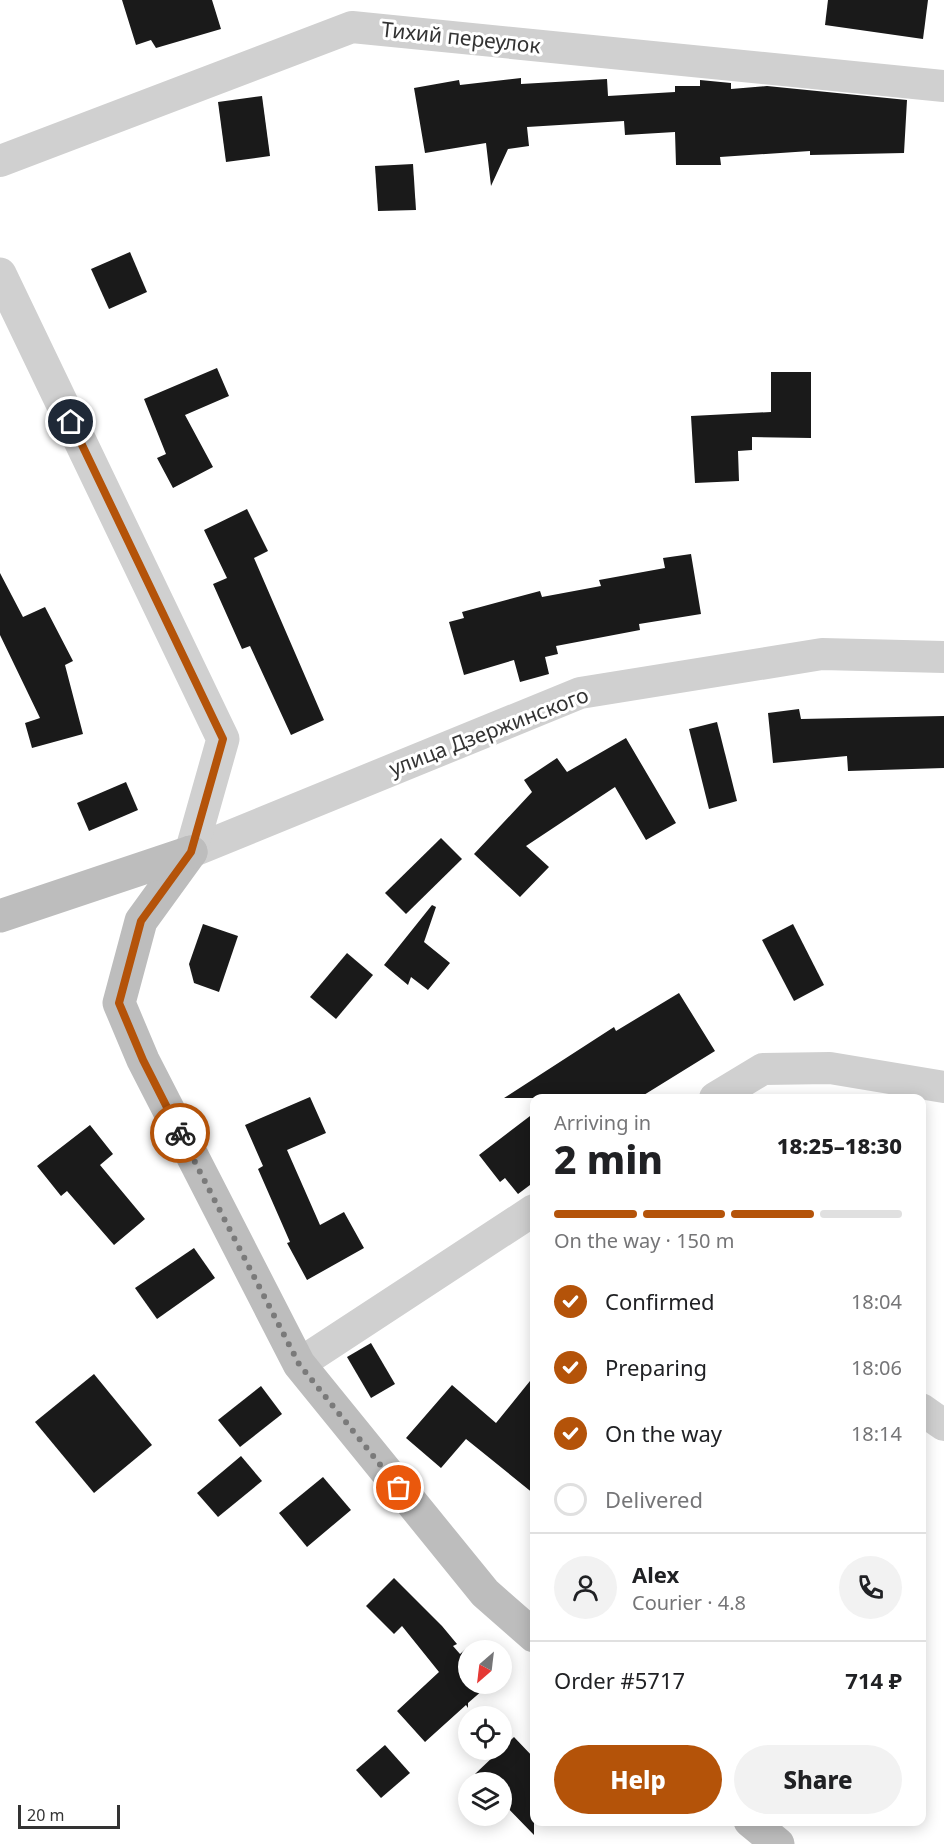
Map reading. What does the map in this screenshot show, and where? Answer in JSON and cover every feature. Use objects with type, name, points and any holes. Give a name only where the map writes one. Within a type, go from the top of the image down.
[{"type":"main road","points":[[0,916],[191,852]]},
{"type":"main road","points":[[191,852],[141,921],[119,1003],[143,1060],[299,1364],[485,1593],[530,1632]]},
{"type":"main road","points":[[756,1826],[778,1844]]},
{"type":"street","name":"Тихий переулок","points":[[0,161],[352,27],[944,86]]},
{"type":"street","points":[[0,274],[223,739],[191,852]]},
{"type":"street","name":"улица Дзержинского","points":[[191,852],[580,693],[822,654],[944,657]]},
{"type":"street","points":[[722,1094],[763,1069],[830,1068],[944,1087]]},
{"type":"street","points":[[299,1364],[530,1213]]},
{"type":"street","points":[[926,1412],[944,1425]]},
{"type":"building","points":[[122,0],[212,0],[221,29],[156,48],[151,40],[136,45]]},
{"type":"building","points":[[828,0],[928,0],[923,39],[825,25]]},
{"type":"building","points":[[521,78],[521,84],[607,79],[608,96],[675,92],[675,86],[700,86],[700,80],[731,83],[731,89],[767,86],[907,100],[904,153],[810,155],[810,151],[720,157],[721,165],[676,165],[675,132],[625,135],[624,121],[527,127],[529,146],[508,149],[491,186],[486,143],[425,153],[414,88],[459,80],[460,85]]},
{"type":"building","points":[[262,96],[270,156],[226,162],[218,102]]},
{"type":"building","points":[[413,164],[416,210],[378,211],[375,166]]},
{"type":"building","points":[[130,252],[147,292],[109,309],[91,269]]},
{"type":"building","points":[[217,368],[229,396],[185,415],[213,467],[173,488],[157,458],[166,454],[144,399]]},
{"type":"building","points":[[771,372],[811,372],[811,438],[752,437],[752,450],[738,451],[739,481],[695,483],[691,416],[771,412]]},
{"type":"building","points":[[247,509],[268,551],[254,558],[324,720],[291,735],[250,646],[242,649],[213,584],[227,578],[204,530]]},
{"type":"building","points":[[691,554],[701,614],[639,624],[640,630],[556,646],[558,654],[545,657],[549,674],[520,682],[514,660],[464,675],[449,622],[464,618],[462,612],[540,591],[542,597],[601,586],[599,580],[665,568],[663,558]]},
{"type":"building","points":[[0,573],[23,617],[45,607],[73,661],[65,665],[83,734],[32,748],[25,723],[40,718],[0,635]]},
{"type":"building","points":[[799,709],[801,719],[944,716],[944,768],[848,771],[847,756],[773,763],[768,713]]},
{"type":"building","points":[[717,722],[737,801],[709,809],[689,729]]},
{"type":"building","points":[[626,738],[676,823],[646,840],[615,787],[526,846],[549,867],[520,897],[474,854],[532,792],[524,780],[557,758],[567,772]]},
{"type":"building","points":[[126,782],[138,810],[89,831],[77,803]]},
{"type":"building","points":[[441,838],[462,859],[406,914],[385,893]]},
{"type":"building","points":[[432,905],[436,907],[424,942],[450,963],[428,990],[411,977],[408,985],[384,965]]},
{"type":"building","points":[[203,924],[238,936],[219,992],[194,983],[189,964]]},
{"type":"building","points":[[793,924],[824,985],[794,1001],[762,940]]},
{"type":"building","points":[[347,953],[373,975],[336,1019],[310,997]]},
{"type":"building","points":[[679,993],[715,1051],[645,1094],[530,1094],[530,1098],[504,1098],[614,1027],[616,1031]]},
{"type":"building","points":[[310,1097],[326,1133],[287,1150],[320,1225],[344,1212],[364,1248],[307,1280],[287,1243],[290,1242],[258,1169],[263,1166],[245,1125]]},
{"type":"building","points":[[530,1116],[530,1185],[518,1194],[505,1178],[500,1182],[479,1155]]},
{"type":"building","points":[[90,1125],[113,1154],[100,1165],[145,1219],[114,1245],[67,1191],[61,1196],[37,1166]]},
{"type":"building","points":[[194,1248],[215,1278],[157,1319],[135,1288]]},
{"type":"building","points":[[371,1343],[395,1384],[371,1398],[347,1357]]},
{"type":"building","points":[[94,1374],[152,1445],[94,1493],[35,1422]]},
{"type":"building","points":[[530,1381],[530,1491],[466,1439],[441,1468],[406,1438],[452,1385],[496,1423]]},
{"type":"building","points":[[261,1386],[282,1414],[240,1447],[218,1420]]},
{"type":"building","points":[[241,1456],[262,1481],[218,1517],[197,1493]]},
{"type":"building","points":[[323,1477],[351,1510],[307,1547],[279,1513]]},
{"type":"building","points":[[394,1578],[457,1644],[453,1646],[458,1652],[458,1694],[478,1694],[468,1703],[468,1706],[458,1706],[458,1712],[425,1742],[397,1711],[439,1672],[402,1626],[394,1634],[366,1606]]},
{"type":"building","points":[[514,1737],[530,1754],[530,1826],[534,1826],[534,1835],[512,1812],[512,1772],[477,1772],[490,1760],[512,1760],[512,1739]]},
{"type":"building","points":[[385,1745],[410,1773],[381,1798],[356,1770]]},
{"type":"way so far","points":[[180,1133],[299,1364],[399,1488]]},
{"type":"route","points":[[71,422],[223,739],[191,852],[141,921],[119,1003],[143,1060],[180,1133]]}]
